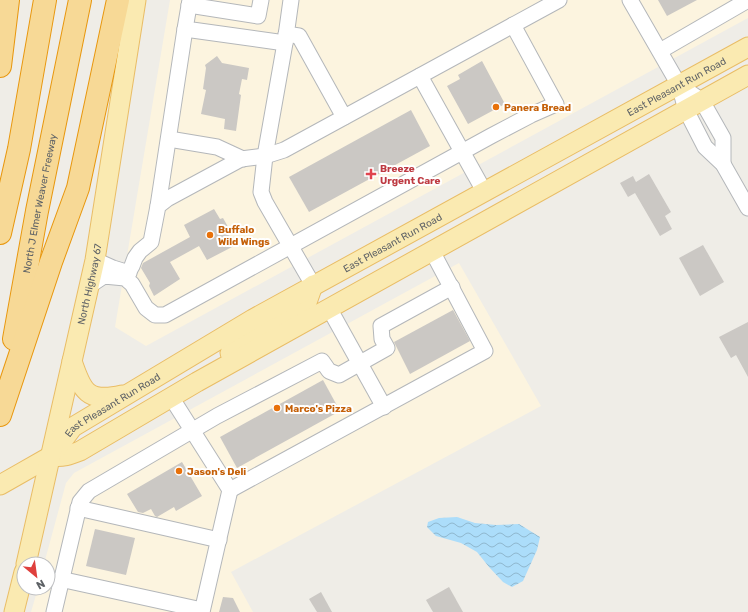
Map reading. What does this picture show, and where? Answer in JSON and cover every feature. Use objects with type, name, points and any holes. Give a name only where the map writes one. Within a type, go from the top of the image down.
[{"type":"highway","points":[[0,66],[8,0]]},
{"type":"highway","points":[[0,233],[19,149],[45,0]]},
{"type":"highway","name":"North J Elmer Weaver Freeway","points":[[0,407],[80,0]]},
{"type":"highway","points":[[0,415],[51,262],[78,188],[118,0]]},
{"type":"main road","name":"North Highway 67","points":[[28,556],[95,260],[136,0]]},
{"type":"main road","name":"East Pleasant Run Road","points":[[0,485],[51,456],[73,427],[252,319],[748,47]]},
{"type":"main road","name":"East Pleasant Run Road","points":[[51,456],[60,457],[80,451],[196,382],[748,75]]},
{"type":"main road","points":[[413,262],[435,235],[475,213],[487,204],[488,199],[484,192]]},
{"type":"main road","points":[[329,308],[343,282],[383,260],[438,217]]},
{"type":"main road","points":[[196,382],[250,337],[306,305],[312,285]]},
{"type":"main road","points":[[72,361],[83,388],[95,396],[108,398],[129,393]]},
{"type":"main road","points":[[14,612],[18,596]]},
{"type":"street","points":[[261,0],[258,16],[189,3],[169,139],[151,242],[140,251],[135,258],[130,273],[132,284],[146,308],[155,315],[165,315],[462,152],[531,115],[556,104],[512,26]]},
{"type":"street","points":[[291,0],[265,156],[261,192],[265,202],[312,285]]},
{"type":"street","points":[[158,206],[167,199],[243,159],[265,156],[284,150],[559,0]]},
{"type":"street","points":[[630,0],[679,85],[694,105],[723,138],[722,164],[748,208]]},
{"type":"street","points":[[660,51],[748,0]]},
{"type":"street","points":[[185,29],[285,39],[299,36],[344,117]]},
{"type":"street","points":[[420,76],[484,192]]},
{"type":"street","points":[[169,139],[217,148],[243,159]]},
{"type":"street","points":[[230,490],[486,351],[432,251]]},
{"type":"street","points":[[95,260],[113,268],[130,273]]},
{"type":"street","points":[[89,286],[104,276],[130,273]]},
{"type":"street","points":[[54,612],[60,580],[78,508],[80,502],[89,491],[193,431],[322,361],[329,371],[339,374],[387,348],[382,339],[381,326],[452,287]]},
{"type":"street","points":[[329,308],[384,407]]},
{"type":"street","points":[[60,580],[202,611],[230,490],[171,397]]},
{"type":"street","points":[[78,508],[218,540]]},
{"type":"shaded area","points":[[170,0],[748,0],[748,18],[146,346],[115,327]]},
{"type":"shaded area","points":[[459,263],[541,406],[231,572],[253,612],[31,612],[36,596],[56,596],[56,556],[46,556],[66,483],[74,473]]},
{"type":"water","points":[[457,517],[475,523],[496,525],[519,524],[540,537],[537,550],[523,581],[512,587],[503,582],[477,552],[461,543],[436,536],[427,527],[428,522],[439,518]]},
{"type":"building","points":[[658,0],[697,0],[667,16]]},
{"type":"building","points":[[217,56],[222,63],[249,68],[247,80],[242,79],[239,94],[241,95],[236,131],[224,129],[225,119],[201,114],[206,90],[203,89],[206,68],[205,65]]},
{"type":"building","points":[[482,61],[505,104],[468,124],[447,86],[460,79],[458,75]]},
{"type":"building","points":[[411,110],[430,146],[309,212],[289,177]]},
{"type":"building","points":[[649,174],[671,212],[665,216],[672,229],[660,236],[635,193],[628,197],[620,183],[633,176],[636,182]]},
{"type":"building","points":[[214,209],[220,219],[223,218],[232,234],[228,236],[234,246],[207,260],[199,246],[170,262],[180,279],[154,296],[149,286],[150,283],[141,268],[143,263],[190,237],[184,225]]},
{"type":"building","points":[[703,245],[724,282],[700,296],[679,258]]},
{"type":"building","points":[[453,310],[470,341],[410,374],[394,342]]},
{"type":"building","points":[[748,322],[748,377],[736,355],[731,358],[719,337]]},
{"type":"building","points":[[323,380],[340,411],[237,468],[220,437]]},
{"type":"building","points":[[182,462],[202,496],[176,511],[174,507],[157,517],[151,509],[143,513],[138,512],[127,494]]},
{"type":"building","points":[[95,529],[135,538],[126,575],[86,566]]},
{"type":"building","points":[[449,587],[463,612],[433,612],[426,600]]},
{"type":"building","points":[[321,592],[332,612],[317,612],[309,599]]},
{"type":"building","points":[[223,597],[233,598],[240,612],[219,612]]},
{"type":"place","name":"Panera Bread","points":[[496,107]]},
{"type":"place","name":"Breeze Urgent Care","points":[[371,174]]},
{"type":"place","name":"Buffalo Wild Wings","points":[[210,235]]},
{"type":"place","name":"Marco's Pizza","points":[[277,408]]},
{"type":"place","name":"Jason's Deli","points":[[179,471]]}]
